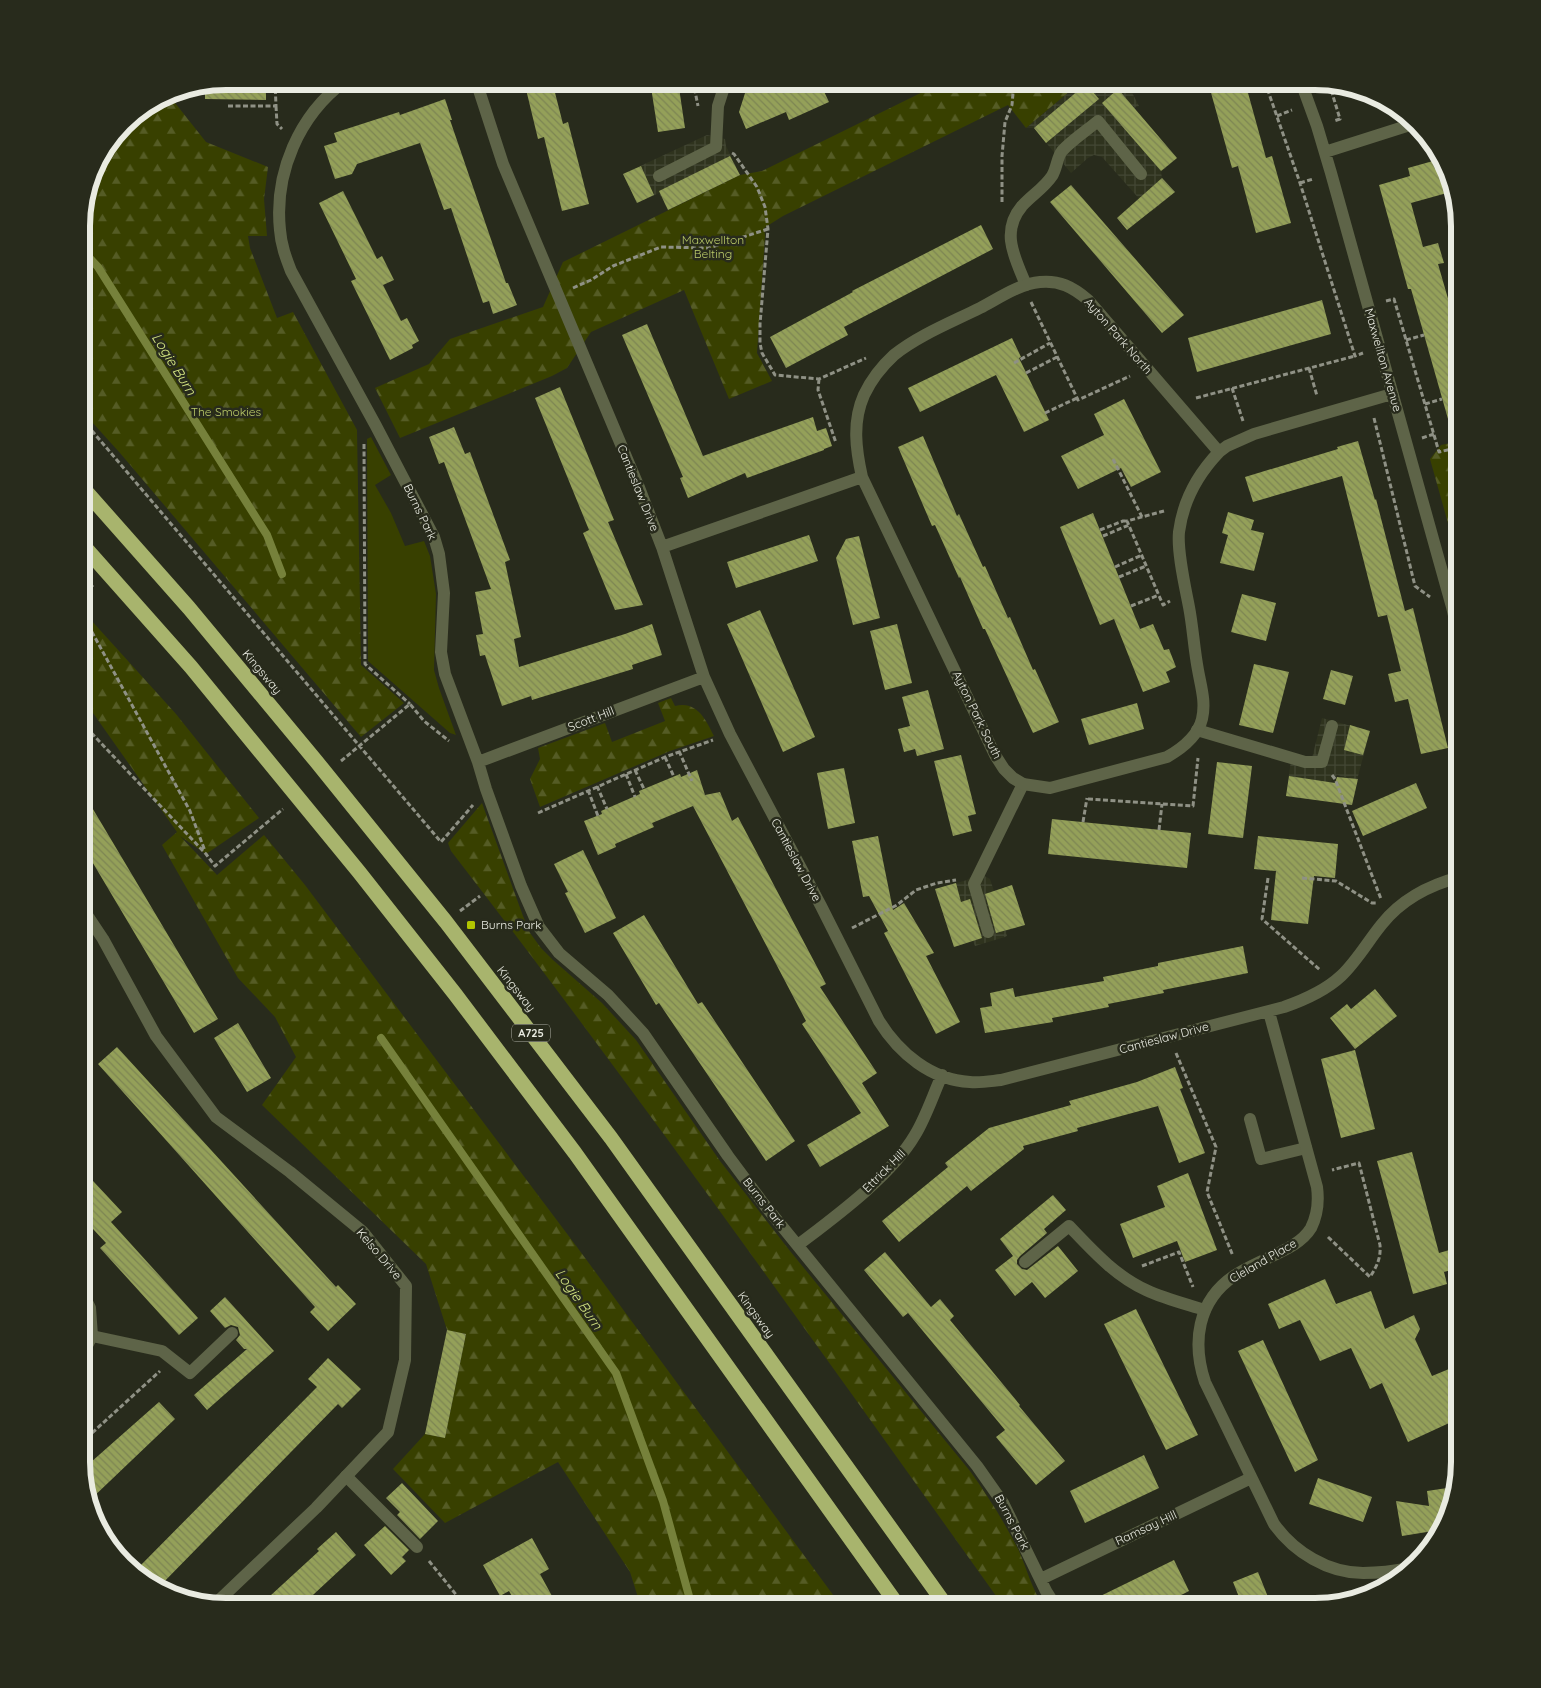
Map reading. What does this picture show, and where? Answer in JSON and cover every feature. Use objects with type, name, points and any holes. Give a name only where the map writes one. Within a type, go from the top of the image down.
[{"type":"highway","name":"Kingsway","points":[[90,496],[202,623],[395,858],[463,945],[611,1138],[940,1598]]},
{"type":"highway","name":"A725","points":[[90,552],[253,742],[455,994],[575,1154],[893,1598]]},
{"type":"street","name":"Burns Park","points":[[334,90],[325,98],[308,120],[291,150],[280,200],[280,230],[284,252],[291,272],[376,426],[434,537],[439,554],[444,593],[441,652],[444,674],[478,762],[521,886],[539,927],[559,953],[608,995],[643,1033],[728,1156],[982,1473],[1003,1503],[1051,1598]]},
{"type":"street","name":"Cantieslaw Drive","points":[[479,90],[502,164],[634,476],[662,547],[704,677],[730,734],[879,1021],[889,1037],[911,1059],[956,1081],[1002,1080],[1268,1012],[1299,1002],[1334,982],[1350,967],[1383,923],[1399,906],[1430,887],[1451,880]]},
{"type":"street","points":[[659,176],[716,147],[718,106],[723,90]]},
{"type":"street","name":"Maxwellton Avenue","points":[[1304,90],[1325,152],[1451,603]]},
{"type":"street","points":[[1026,285],[1012,253],[1011,228],[1015,216],[1022,206],[1053,175],[1061,152],[1098,121],[1141,174]]},
{"type":"street","points":[[1325,152],[1407,126]]},
{"type":"street","name":"Ayton Park North","points":[[862,477],[857,453],[857,423],[864,395],[881,369],[911,343],[1026,285],[1040,282],[1061,283],[1070,286],[1088,300],[1219,452]]},
{"type":"street","points":[[988,932],[974,884],[1023,784],[1050,788],[1167,757],[1180,749],[1194,735],[1202,721],[1204,697],[1186,594],[1179,533],[1186,505],[1197,480],[1207,465],[1226,446],[1248,436],[1392,394]]},
{"type":"street","points":[[662,547],[862,477]]},
{"type":"street","name":"Ayton Park South","points":[[862,477],[995,754],[1004,769],[1023,784]]},
{"type":"street","name":"Scott Hill","points":[[478,762],[704,677]]},
{"type":"street","points":[[1194,735],[1305,762],[1322,762],[1332,726]]},
{"type":"street","name":"Kelso Drive","points":[[90,920],[156,1036],[216,1117],[290,1172],[363,1232],[406,1286],[405,1360],[388,1432],[316,1508],[222,1598]]},
{"type":"street","name":"Cleland Place","points":[[1268,1012],[1314,1174],[1318,1200],[1317,1214],[1310,1229],[1301,1239],[1290,1247],[1239,1273],[1213,1297],[1205,1310],[1200,1324],[1198,1338],[1200,1367],[1205,1382],[1251,1478],[1274,1524],[1282,1534],[1300,1552],[1343,1571],[1362,1573],[1399,1569]]},
{"type":"street","name":"Ettrick Hill","points":[[798,1245],[869,1187],[904,1153],[916,1135],[942,1075]]},
{"type":"street","points":[[1250,1119],[1261,1159],[1306,1148]]},
{"type":"street","points":[[1025,1262],[1069,1226],[1089,1247],[1121,1274],[1146,1290],[1205,1310]]},
{"type":"street","points":[[90,1308],[92,1336],[90,1340]]},
{"type":"street","points":[[92,1336],[162,1352],[190,1373],[232,1333]]},
{"type":"street","points":[[346,1476],[417,1547]]},
{"type":"street","name":"Ramsay Hill","points":[[1041,1578],[1251,1478]]},
{"type":"path","points":[[275,90],[277,124],[284,132]]},
{"type":"path","points":[[1002,206],[1001,188],[1005,122],[1012,105],[1013,90]]},
{"type":"path","points":[[1268,90],[1300,183],[1355,356]]},
{"type":"path","points":[[228,106],[276,106]]},
{"type":"path","points":[[716,147],[734,154],[756,187],[765,207],[768,229],[760,343],[762,353],[775,375],[818,379],[871,356]]},
{"type":"path","points":[[556,295],[591,280],[613,266],[661,247],[709,248],[768,229]]},
{"type":"path","points":[[1026,285],[1030,300],[1076,398]]},
{"type":"path","points":[[1368,306],[1394,299],[1439,452],[1451,449]]},
{"type":"path","points":[[1406,340],[1424,335]]},
{"type":"path","points":[[1014,363],[1050,343]]},
{"type":"path","points":[[1176,403],[1380,348]]},
{"type":"path","points":[[1026,373],[1057,357]]},
{"type":"path","points":[[1046,413],[1146,368]]},
{"type":"path","points":[[1309,368],[1322,414]]},
{"type":"path","points":[[818,379],[818,390],[838,447],[857,453]]},
{"type":"path","points":[[1232,388],[1248,436]]},
{"type":"path","points":[[1425,404],[1442,399]]},
{"type":"path","points":[[1369,401],[1416,586],[1436,601]]},
{"type":"path","points":[[376,426],[364,432],[365,664],[424,722],[478,762]]},
{"type":"path","points":[[90,428],[442,842],[486,789]]},
{"type":"path","points":[[1113,459],[1142,517]]},
{"type":"path","points":[[1103,536],[1142,517],[1186,505]]},
{"type":"path","points":[[1100,530],[1123,521],[1128,523],[1163,604],[1186,594]]},
{"type":"path","points":[[1115,567],[1142,555]]},
{"type":"path","points":[[1119,577],[1146,566]]},
{"type":"path","points":[[1131,606],[1158,595]]},
{"type":"path","points":[[90,627],[190,811],[206,854]]},
{"type":"path","points":[[90,731],[206,854],[215,866]]},
{"type":"path","points":[[1079,780],[1084,798],[1193,806],[1199,753],[1194,735]]},
{"type":"path","points":[[538,813],[679,751],[718,738]]},
{"type":"path","points":[[679,751],[692,781]]},
{"type":"path","points":[[665,757],[674,777]]},
{"type":"path","points":[[1302,878],[1336,881],[1372,903],[1382,902],[1335,779],[1322,762]]},
{"type":"path","points":[[635,770],[644,789]]},
{"type":"path","points":[[626,774],[635,797]]},
{"type":"path","points":[[597,786],[607,809]]},
{"type":"path","points":[[588,790],[598,816]]},
{"type":"path","points":[[1083,822],[1087,798]]},
{"type":"path","points":[[1159,830],[1162,804]]},
{"type":"path","points":[[852,928],[898,904],[916,890],[927,886],[958,880],[968,875],[974,884]]},
{"type":"path","points":[[1268,878],[1262,919],[1334,982]]},
{"type":"path","points":[[1171,1036],[1216,1147],[1207,1192],[1239,1273]]},
{"type":"path","points":[[1313,1223],[1370,1277],[1379,1263],[1381,1253],[1359,1164],[1314,1174]]},
{"type":"path","points":[[1121,1274],[1179,1252],[1196,1295],[1205,1310]]},
{"type":"path","points":[[90,1436],[173,1360]]},
{"type":"path","points":[[417,1547],[459,1598]]},
{"type":"shaded area","points":[[1071,90],[1102,90],[1104,93],[1107,90],[1131,90],[1139,106],[1134,108],[1177,158],[1161,172],[1162,178],[1175,192],[1151,212],[1102,157],[1094,155],[1088,158],[1071,173],[1034,128],[1026,128]]},
{"type":"shaded area","points":[[707,135],[725,139],[726,146],[740,175],[668,210],[659,193],[637,203],[623,174]]},
{"type":"shaded area","points":[[1322,718],[1370,731],[1357,780],[1337,775],[1330,782],[1327,801],[1286,796],[1292,753],[1312,758]]},
{"type":"shaded area","points":[[975,871],[990,879],[994,891],[1012,885],[1025,925],[1006,931],[1007,936],[1005,937],[975,946],[973,941],[954,947],[935,889],[967,880]]},
{"type":"green space","name":"Maxwellton Belting","points":[[927,90],[1071,90],[1026,128],[1008,105],[783,216],[764,228],[757,353],[772,381],[729,399],[684,290],[591,332],[567,368],[552,376],[400,438],[375,388],[429,364],[450,339],[543,307],[563,262],[740,175],[762,171]]},
{"type":"green space","name":"The Smokies","points":[[173,100],[206,142],[268,167],[264,199],[267,236],[248,236],[250,248],[277,318],[293,312],[357,430],[361,665],[404,703],[361,737],[90,420],[90,217],[97,182],[113,150],[124,136],[143,118]]},
{"type":"green space","points":[[371,437],[391,475],[375,485],[391,513],[405,546],[424,541],[430,556],[436,594],[434,670],[456,735],[450,733],[368,661],[367,439]]},
{"type":"green space","points":[[1451,443],[1451,534],[1430,459],[1441,445]]},
{"type":"green space","points":[[90,619],[176,714],[259,818],[206,854],[180,836],[217,875],[264,835],[305,885],[577,1247],[835,1598],[638,1598],[630,1572],[558,1462],[445,1523],[393,1469],[425,1434],[445,1438],[466,1334],[447,1330],[426,1264],[262,1105],[296,1057],[275,1017],[238,978],[162,845],[177,832],[90,709]]},
{"type":"green space","points":[[671,698],[675,706],[689,706],[700,713],[714,736],[670,751],[540,807],[530,779],[540,759],[538,748],[605,723],[612,742],[665,721],[658,703]]},
{"type":"green space","points":[[482,803],[530,933],[541,948],[602,1003],[636,1040],[720,1161],[790,1251],[970,1471],[1014,1541],[1039,1598],[998,1598],[662,1132],[451,851],[448,843]]},
{"type":"building","points":[[266,90],[266,100],[205,99],[205,92],[208,91]]},
{"type":"building","points":[[526,90],[554,90],[563,124],[568,122],[589,204],[562,211],[544,137],[538,139]]},
{"type":"building","points":[[651,90],[679,90],[685,128],[658,132]]},
{"type":"building","points":[[746,90],[823,90],[829,102],[789,120],[786,112],[746,129],[739,112]]},
{"type":"building","points":[[1079,90],[1091,90],[1099,99],[1046,143],[1034,128]]},
{"type":"building","points":[[1119,90],[1177,158],[1161,171],[1102,103]]},
{"type":"building","points":[[1210,90],[1247,90],[1266,158],[1272,156],[1291,223],[1256,233],[1238,166],[1232,168]]},
{"type":"building","points":[[445,99],[452,120],[450,120],[506,283],[508,283],[517,305],[493,314],[489,301],[483,303],[451,208],[444,210],[420,143],[357,164],[352,174],[335,179],[324,146],[337,142],[334,133],[399,112],[400,115]]},
{"type":"building","points":[[730,156],[740,175],[668,210],[659,191]]},
{"type":"building","points":[[1433,161],[1435,169],[1438,168],[1444,182],[1446,193],[1411,203],[1423,247],[1438,243],[1444,263],[1438,264],[1451,309],[1451,429],[1411,289],[1408,289],[1379,185],[1410,176],[1408,168]]},
{"type":"building","points":[[641,166],[654,195],[637,203],[623,174]]},
{"type":"building","points":[[1162,178],[1175,192],[1127,230],[1117,218]]},
{"type":"building","points":[[1071,185],[1184,315],[1162,333],[1050,202]]},
{"type":"building","points":[[343,191],[377,259],[382,256],[394,280],[383,285],[401,321],[407,318],[419,341],[412,345],[413,348],[390,360],[351,281],[356,279],[319,203]]},
{"type":"building","points":[[981,225],[993,249],[844,327],[848,335],[786,368],[770,337],[852,291]]},
{"type":"building","points":[[1322,300],[1331,334],[1197,372],[1188,338]]},
{"type":"building","points":[[647,324],[703,456],[813,417],[817,431],[826,428],[832,446],[747,478],[745,473],[688,498],[680,478],[683,477],[622,335]]},
{"type":"building","points":[[1012,338],[1021,357],[1019,358],[1049,420],[1024,432],[996,375],[920,412],[908,388]]},
{"type":"building","points":[[560,387],[614,520],[608,522],[643,605],[615,610],[583,533],[589,530],[535,398]]},
{"type":"building","points":[[1124,399],[1161,472],[1131,487],[1121,468],[1078,489],[1061,456],[1104,435],[1094,414]]},
{"type":"building","points":[[454,427],[465,454],[470,452],[510,560],[505,562],[521,637],[514,639],[519,667],[652,624],[662,655],[632,665],[633,669],[532,700],[531,696],[502,706],[485,655],[480,656],[476,635],[483,634],[475,592],[491,589],[444,462],[439,464],[429,437]]},
{"type":"building","points":[[923,436],[957,516],[959,514],[983,567],[985,566],[1008,618],[1010,617],[1033,670],[1035,669],[1059,722],[1033,733],[935,525],[932,526],[898,447]]},
{"type":"building","points":[[1358,441],[1376,499],[1405,611],[1413,608],[1448,748],[1421,754],[1408,699],[1395,702],[1388,674],[1401,671],[1387,615],[1378,617],[1342,476],[1253,502],[1245,477],[1338,449],[1337,447]]},
{"type":"building","points":[[1228,512],[1254,520],[1251,530],[1264,533],[1254,571],[1220,563],[1228,535],[1222,533]]},
{"type":"building","points":[[1093,513],[1140,629],[1153,624],[1164,650],[1169,649],[1176,667],[1166,672],[1170,682],[1143,692],[1114,619],[1100,625],[1060,527]]},
{"type":"building","points":[[809,535],[818,561],[736,588],[727,562]]},
{"type":"building","points":[[859,536],[880,618],[853,625],[836,558],[846,539]]},
{"type":"building","points":[[1242,594],[1276,603],[1266,641],[1231,632]]},
{"type":"building","points":[[760,610],[815,737],[783,752],[727,624]]},
{"type":"building","points":[[897,624],[912,683],[885,690],[870,631]]},
{"type":"building","points":[[1254,664],[1289,672],[1273,733],[1239,725]]},
{"type":"building","points":[[1331,670],[1353,676],[1345,705],[1323,699]]},
{"type":"building","points":[[928,690],[944,749],[917,756],[915,749],[904,752],[898,729],[910,726],[902,697]]},
{"type":"building","points":[[1137,703],[1144,729],[1089,745],[1081,719]]},
{"type":"building","points":[[1350,725],[1370,731],[1363,755],[1344,750]]},
{"type":"building","points":[[961,755],[976,814],[968,816],[972,831],[953,836],[934,761]]},
{"type":"building","points":[[1217,762],[1252,766],[1243,838],[1208,834]]},
{"type":"building","points":[[844,768],[855,823],[828,829],[817,773]]},
{"type":"building","points":[[697,770],[705,795],[720,792],[732,821],[738,817],[826,984],[820,987],[877,1073],[862,1083],[889,1126],[820,1167],[807,1145],[861,1113],[802,1024],[806,1021],[693,806],[652,823],[654,827],[615,844],[616,847],[598,855],[584,821],[602,814],[601,811],[640,794],[639,791],[680,774],[681,777]]},
{"type":"building","points":[[1289,776],[1335,783],[1337,777],[1358,779],[1352,805],[1286,796]]},
{"type":"building","points":[[1416,783],[1427,808],[1363,836],[1352,811]]},
{"type":"building","points":[[90,804],[218,1019],[194,1033],[90,858]]},
{"type":"building","points":[[1052,819],[1191,833],[1187,868],[1048,854]]},
{"type":"building","points":[[878,836],[893,910],[904,903],[934,953],[926,956],[960,1022],[936,1034],[884,933],[888,931],[869,896],[863,897],[852,841]]},
{"type":"building","points":[[1258,836],[1338,844],[1335,878],[1314,876],[1308,924],[1271,920],[1276,871],[1254,869]]},
{"type":"building","points":[[583,850],[616,918],[585,933],[565,893],[568,892],[554,864]]},
{"type":"building","points":[[956,883],[961,902],[970,899],[982,938],[954,947],[935,889]]},
{"type":"building","points":[[1012,885],[1025,925],[996,933],[985,894]]},
{"type":"building","points":[[644,915],[698,1004],[702,1002],[795,1141],[766,1161],[659,1003],[656,1005],[613,933]]},
{"type":"building","points":[[1243,946],[1248,973],[1163,990],[1164,993],[1108,1004],[1109,1007],[1052,1018],[1053,1022],[985,1033],[980,1008],[992,1006],[990,993],[1013,988],[1015,997],[1104,981],[1103,977],[1158,966],[1158,963]]},
{"type":"building","points":[[1375,989],[1397,1016],[1355,1049],[1330,1018],[1347,1004],[1351,1009]]},
{"type":"building","points":[[238,1023],[271,1078],[247,1092],[214,1038]]},
{"type":"building","points":[[117,1047],[336,1287],[338,1285],[356,1304],[328,1331],[310,1312],[315,1307],[98,1064]]},
{"type":"building","points":[[1355,1050],[1375,1129],[1341,1138],[1321,1059]]},
{"type":"building","points":[[1175,1067],[1183,1088],[1180,1089],[1205,1153],[1179,1163],[1158,1106],[1077,1128],[1078,1131],[1023,1146],[1024,1149],[971,1191],[967,1186],[899,1242],[882,1221],[948,1167],[945,1163],[989,1128],[1071,1105],[1069,1101],[1137,1082]]},
{"type":"building","points":[[1412,1152],[1439,1253],[1451,1250],[1451,1270],[1444,1272],[1447,1284],[1413,1294],[1377,1161]]},
{"type":"building","points":[[1188,1173],[1217,1250],[1185,1262],[1177,1241],[1133,1258],[1120,1224],[1165,1207],[1157,1186]]},
{"type":"building","points":[[90,1178],[122,1212],[111,1222],[198,1318],[179,1335],[100,1248],[106,1243],[90,1226]]},
{"type":"building","points":[[1053,1195],[1066,1210],[1044,1229],[1047,1233],[1020,1256],[1017,1264],[1022,1269],[1027,1270],[1058,1246],[1078,1271],[1045,1298],[1032,1282],[1015,1296],[995,1270],[1013,1256],[1000,1239]]},
{"type":"building","points":[[885,1252],[931,1307],[940,1299],[954,1316],[950,1320],[1065,1461],[1036,1485],[996,1437],[1005,1430],[908,1313],[903,1317],[864,1270]]},
{"type":"building","points":[[1325,1279],[1336,1304],[1371,1291],[1385,1329],[1414,1315],[1420,1329],[1415,1339],[1432,1376],[1449,1369],[1451,1373],[1451,1422],[1408,1442],[1382,1383],[1370,1389],[1351,1348],[1320,1361],[1300,1320],[1279,1329],[1268,1304]]},
{"type":"building","points":[[225,1297],[274,1351],[207,1410],[194,1395],[247,1349],[244,1349],[236,1340],[240,1335],[238,1327],[231,1325],[225,1328],[210,1311]]},
{"type":"building","points":[[1136,1309],[1198,1435],[1166,1450],[1104,1324]]},
{"type":"building","points":[[447,1330],[466,1334],[445,1438],[425,1434]]},
{"type":"building","points":[[1263,1340],[1318,1460],[1295,1472],[1238,1351]]},
{"type":"building","points":[[328,1358],[361,1389],[342,1408],[338,1404],[163,1583],[139,1567],[317,1387],[308,1379]]},
{"type":"building","points":[[159,1402],[175,1419],[95,1496],[90,1463]]},
{"type":"building","points":[[1144,1455],[1159,1488],[1085,1523],[1070,1491]]},
{"type":"building","points":[[1318,1478],[1372,1497],[1363,1522],[1309,1504]]},
{"type":"building","points":[[402,1483],[438,1521],[420,1539],[397,1515],[400,1512],[386,1498]]},
{"type":"building","points":[[1448,1488],[1444,1506],[1437,1522],[1432,1531],[1402,1536],[1396,1501],[1429,1506],[1427,1491]]},
{"type":"building","points":[[385,1526],[409,1550],[402,1557],[406,1561],[391,1575],[364,1545]]},
{"type":"building","points":[[336,1532],[356,1555],[310,1598],[268,1598],[319,1551],[317,1549]]},
{"type":"building","points":[[532,1538],[549,1569],[540,1574],[553,1598],[513,1598],[509,1591],[500,1596],[483,1565]]},
{"type":"building","points":[[1174,1560],[1189,1591],[1175,1598],[1096,1598]]},
{"type":"building","points":[[1258,1572],[1268,1598],[1239,1598],[1233,1582]]},
{"type":"waterway","name":"Logie Burn","points":[[90,258],[98,267],[267,535],[282,574]]},
{"type":"waterway","name":"Logie Burn","points":[[381,1038],[616,1373],[663,1501],[690,1598]]},
{"type":"place","name":"Burns Park","points":[[471,925]]}]
